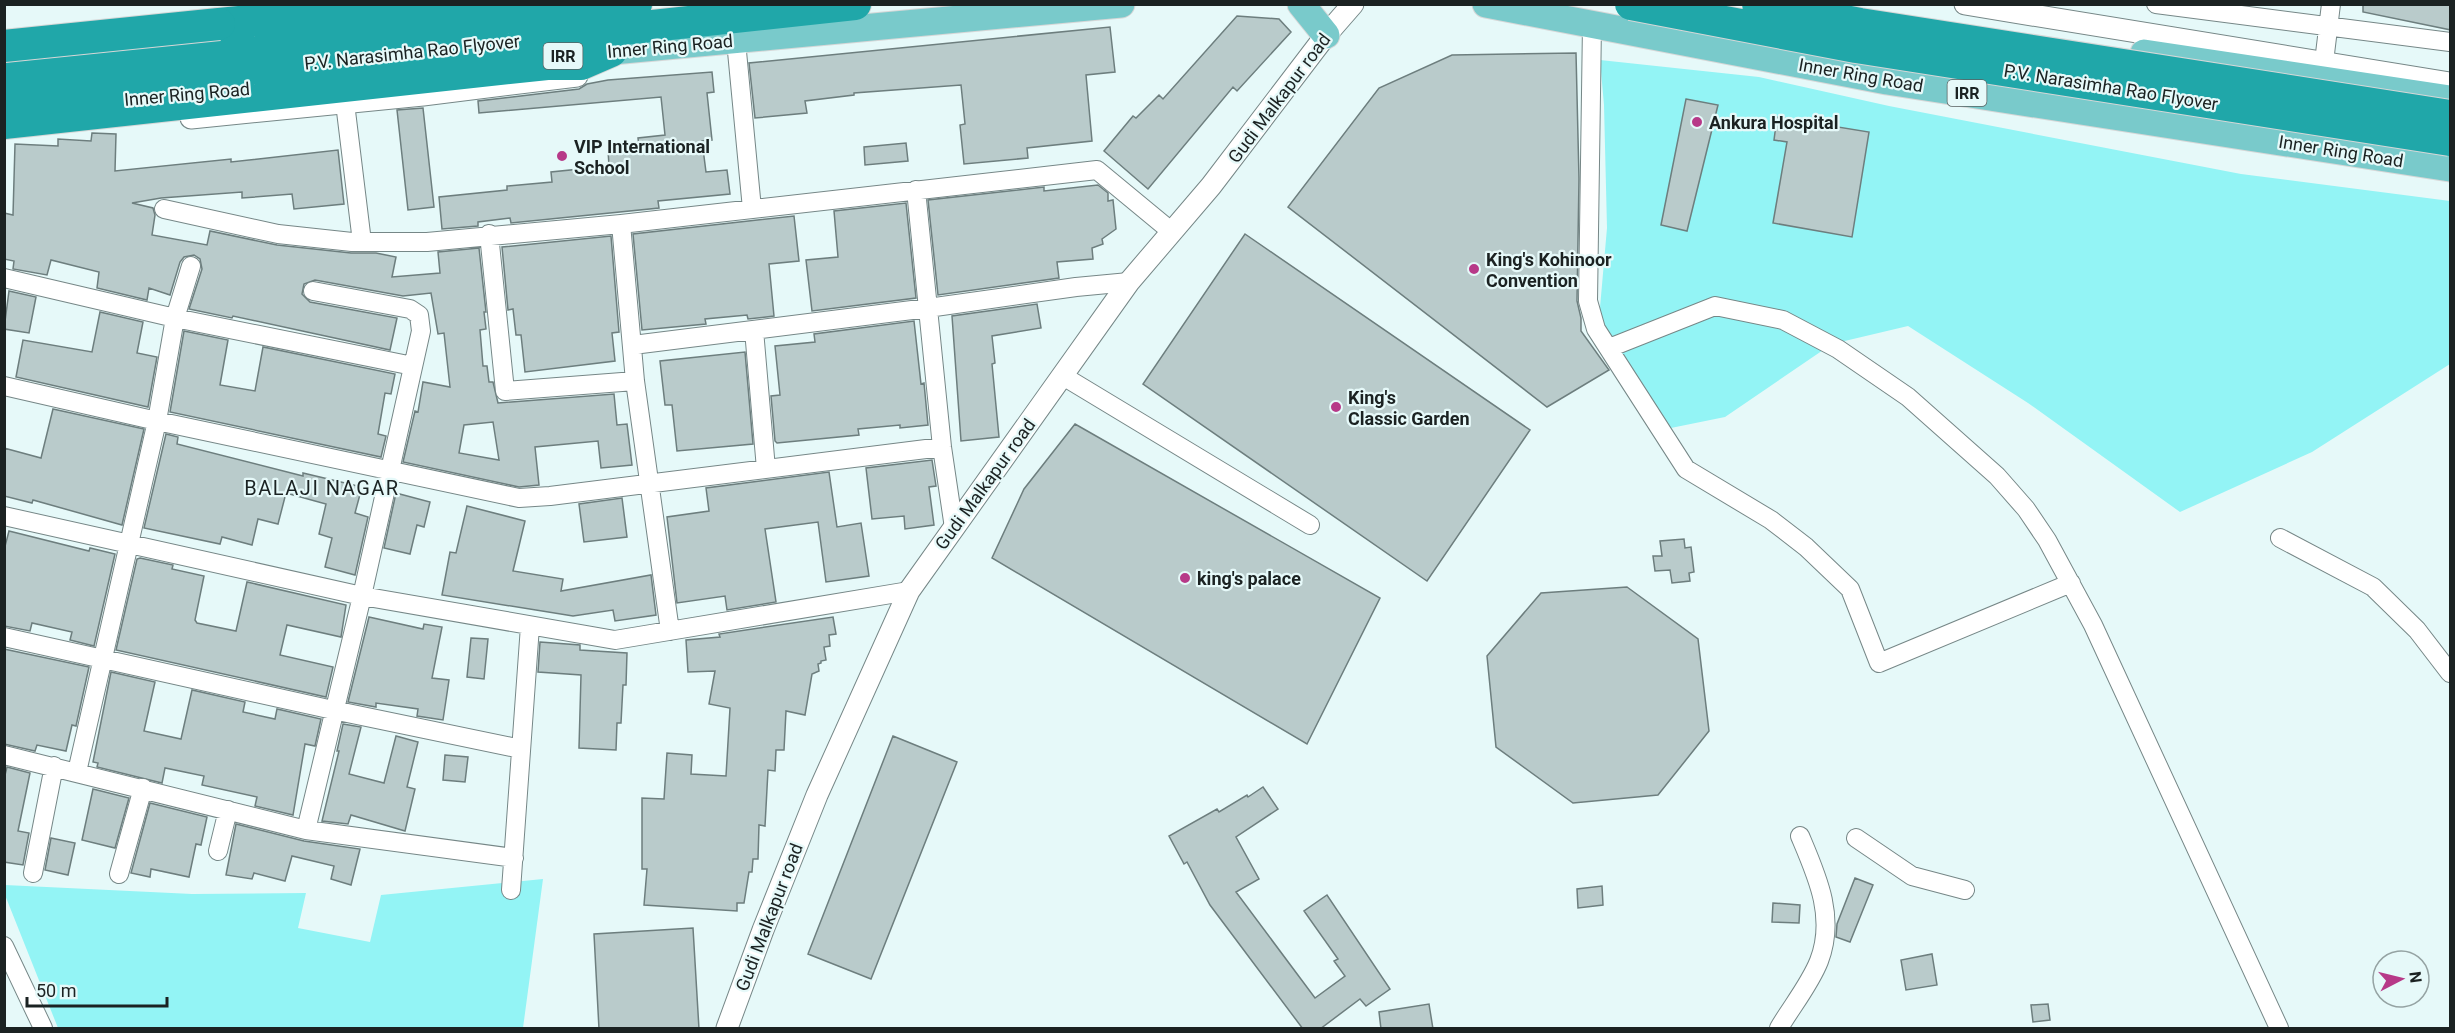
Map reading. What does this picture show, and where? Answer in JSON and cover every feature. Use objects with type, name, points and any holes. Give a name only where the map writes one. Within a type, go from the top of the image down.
[{"type":"highway","name":"P.V. Narasimha Rao Flyover","points":[[4,72],[636,4]]},
{"type":"highway","name":"P.V. Narasimha Rao Flyover","points":[[4,96],[855,4]]},
{"type":"highway","name":"P.V. Narasimha Rao Flyover","points":[[1631,4],[1866,49],[2451,140]]},
{"type":"highway","name":"P.V. Narasimha Rao Flyover","points":[[1758,4],[1860,24],[2451,116]]},
{"type":"highway","points":[[4,46],[404,6],[520,12]]},
{"type":"highway","points":[[4,123],[547,64],[581,64],[619,50]]},
{"type":"main road","name":"Inner Ring Road","points":[[4,112],[619,50],[1121,4]]},
{"type":"main road","points":[[1301,4],[1326,35]]},
{"type":"main road","name":"Inner Ring Road","points":[[1486,4],[1887,81],[2451,168]]},
{"type":"main road","points":[[1834,4],[1915,20],[2451,99]]},
{"type":"main road","points":[[4,61],[582,5]]},
{"type":"main road","points":[[2216,132],[2224,64]]},
{"type":"street","name":"Gudi Malkapur road","points":[[727,1029],[762,930],[817,795],[909,591],[1129,282],[1211,186],[1326,35],[1353,4]]},
{"type":"street","points":[[1965,4],[2451,83]]},
{"type":"street","points":[[2156,4],[2451,42]]},
{"type":"street","points":[[2324,62],[2331,4]]},
{"type":"street","points":[[1592,24],[1588,301],[1596,329],[1686,469],[1771,520],[1806,547],[1850,589],[1879,663],[2070,584]]},
{"type":"street","points":[[736,40],[752,209]]},
{"type":"street","points":[[4,41],[60,54]]},
{"type":"street","points":[[4,136],[345,103],[577,76],[609,63],[619,50]]},
{"type":"street","points":[[345,103],[362,242]]},
{"type":"street","points":[[164,209],[278,234],[362,242],[427,242],[489,234],[621,224],[1097,170],[1172,232]]},
{"type":"street","points":[[916,190],[942,447],[954,528]]},
{"type":"street","points":[[621,224],[635,381],[670,631]]},
{"type":"street","points":[[489,234],[505,391],[635,381]]},
{"type":"street","points":[[77,772],[157,421],[175,318],[191,266]]},
{"type":"street","points":[[4,278],[175,318],[413,366]]},
{"type":"street","points":[[633,345],[1129,282]]},
{"type":"street","points":[[306,830],[362,596],[421,331],[419,315],[410,309],[313,291]]},
{"type":"street","points":[[1609,348],[1715,306],[1784,320],[1838,349],[1908,397],[1997,476],[2031,517],[2093,626],[2279,1029]]},
{"type":"street","points":[[754,330],[766,469]]},
{"type":"street","points":[[1063,376],[1310,525]]},
{"type":"street","points":[[4,386],[519,498],[942,447]]},
{"type":"street","points":[[4,516],[362,596],[615,640],[909,591]]},
{"type":"street","points":[[2280,537],[2373,587],[2417,630],[2451,673]]},
{"type":"street","points":[[511,890],[530,626]]},
{"type":"street","points":[[4,637],[521,749]]},
{"type":"street","points":[[4,755],[306,830],[514,858]]},
{"type":"street","points":[[33,873],[54,766]]},
{"type":"street","points":[[119,874],[143,789]]},
{"type":"street","points":[[218,851],[228,810]]},
{"type":"street","points":[[1779,1029],[1819,962],[1827,930],[1821,885],[1800,836]]},
{"type":"street","points":[[1856,838],[1912,876],[1965,890]]},
{"type":"street","points":[[4,946],[35,1007],[43,1029]]},
{"type":"shaded area","points":[[1600,60],[1759,77],[1889,106],[2241,174],[2450,201],[2450,364],[2312,452],[2180,512],[2028,403],[1908,326],[1832,344],[1725,417],[1661,430],[1599,319],[1607,228],[1604,105]]},
{"type":"shaded area","points":[[543,879],[523,1028],[58,1028],[5,895],[5,885],[192,894],[306,893],[298,928],[370,942],[381,895]]},
{"type":"building","points":[[2363,4],[2451,4],[2451,30],[2363,12]]},
{"type":"building","points":[[1237,16],[1279,19],[1291,32],[1237,91],[1233,87],[1148,189],[1104,151],[1133,116],[1136,118],[1159,95],[1163,99]]},
{"type":"building","points":[[1110,27],[1115,72],[1086,75],[1092,141],[1027,148],[1028,158],[964,164],[960,125],[965,124],[961,85],[854,93],[854,95],[805,101],[807,113],[755,118],[749,63]]},
{"type":"building","name":"King's Kohinoor Convention","points":[[1576,53],[1579,179],[1577,301],[1581,331],[1609,370],[1547,407],[1288,207],[1379,88],[1452,55]]},
{"type":"building","points":[[712,72],[714,92],[707,93],[712,140],[702,141],[706,172],[727,170],[730,194],[658,201],[659,208],[511,223],[510,218],[478,222],[478,226],[442,229],[439,197],[507,190],[507,186],[552,182],[551,172],[609,166],[608,150],[639,147],[638,138],[665,135],[661,97],[479,113],[478,101],[579,89],[587,84],[608,80]]},
{"type":"building","points":[[1686,99],[1718,105],[1687,231],[1661,225]]},
{"type":"building","points":[[423,108],[434,207],[408,210],[397,110]]},
{"type":"building","points":[[1777,117],[1869,132],[1852,237],[1773,223],[1787,142],[1774,140]]},
{"type":"building","points":[[92,133],[116,134],[115,171],[231,159],[231,162],[338,150],[344,204],[294,209],[292,194],[242,198],[242,192],[161,198],[132,203],[153,208],[155,215],[152,235],[207,245],[210,231],[277,245],[351,253],[376,253],[396,257],[392,277],[440,273],[438,252],[479,248],[486,312],[484,312],[486,329],[480,330],[483,366],[487,366],[489,382],[493,382],[498,403],[614,394],[617,425],[627,424],[632,465],[601,468],[598,441],[535,447],[539,485],[519,487],[403,462],[415,411],[418,412],[423,382],[450,387],[444,333],[438,334],[431,293],[403,296],[315,280],[304,284],[302,294],[310,302],[397,318],[390,350],[233,316],[232,318],[189,309],[202,269],[200,259],[194,255],[184,257],[180,262],[170,295],[149,288],[147,300],[97,288],[99,272],[51,260],[47,275],[13,269],[14,261],[4,259],[4,213],[13,215],[15,144],[58,146],[58,139],[91,141]],"holes":[[[493,422],[499,460],[459,453],[464,425]]]},
{"type":"building","points":[[906,143],[908,161],[865,165],[864,147]]},
{"type":"building","points":[[1098,185],[1108,193],[1108,201],[1113,200],[1116,229],[1102,239],[1103,244],[1092,248],[1093,259],[1057,262],[1059,278],[938,295],[928,200],[1044,187],[1044,191]]},
{"type":"building","points":[[906,203],[916,298],[812,311],[806,260],[838,257],[834,211]]},
{"type":"building","points":[[794,216],[799,261],[769,264],[774,316],[748,319],[747,315],[705,319],[706,324],[642,330],[633,234]]},
{"type":"building","name":"King's Classic Garden","points":[[1245,234],[1530,430],[1427,581],[1143,384]]},
{"type":"building","points":[[611,236],[619,332],[612,333],[615,361],[525,372],[521,335],[516,335],[513,309],[508,310],[502,247]]},
{"type":"building","points":[[9,291],[36,297],[29,333],[4,329]]},
{"type":"building","points":[[1037,304],[1041,328],[992,336],[995,363],[992,364],[999,437],[961,441],[952,316]]},
{"type":"building","points":[[100,312],[143,322],[137,353],[157,357],[148,407],[16,377],[23,340],[92,352]]},
{"type":"building","points":[[914,321],[928,425],[858,429],[859,435],[777,443],[775,441],[771,396],[780,395],[775,346],[815,342],[814,334]]},
{"type":"building","points":[[184,331],[228,340],[220,385],[255,391],[263,347],[395,374],[391,394],[385,393],[378,434],[386,436],[381,457],[170,412]]},
{"type":"building","points":[[745,352],[753,444],[677,451],[672,405],[665,405],[660,361]]},
{"type":"building","points":[[53,409],[144,429],[122,525],[33,500],[32,503],[4,496],[4,448],[41,458]]},
{"type":"building","name":"king's palace","points":[[1075,424],[1380,598],[1307,744],[992,558],[1024,489]]},
{"type":"building","points":[[166,434],[178,437],[177,444],[303,476],[303,473],[362,487],[355,513],[368,517],[355,575],[325,567],[332,538],[319,534],[326,504],[286,493],[278,524],[258,519],[252,545],[222,537],[220,544],[144,528]]},
{"type":"building","points":[[932,460],[936,486],[929,487],[934,525],[905,529],[904,516],[872,519],[866,468]]},
{"type":"building","points":[[829,472],[837,527],[861,523],[869,576],[826,582],[818,522],[765,529],[776,602],[727,610],[725,596],[677,603],[667,517],[709,511],[706,488]]},
{"type":"building","points":[[396,493],[430,502],[424,527],[417,525],[410,554],[384,548]]},
{"type":"building","points":[[622,498],[627,537],[584,542],[579,504]]},
{"type":"building","points":[[467,506],[525,521],[513,571],[563,579],[561,591],[651,575],[656,615],[615,621],[613,610],[573,616],[442,595],[450,552],[456,553]]},
{"type":"building","points":[[9,531],[89,551],[90,548],[115,554],[94,646],[70,640],[72,632],[32,623],[30,631],[4,626],[4,550]]},
{"type":"building","points":[[1684,539],[1685,548],[1691,547],[1694,572],[1689,573],[1690,581],[1672,583],[1670,570],[1655,571],[1653,556],[1662,556],[1660,541]]},
{"type":"building","points":[[137,559],[173,565],[172,569],[204,576],[195,620],[197,623],[236,631],[247,582],[346,605],[341,637],[287,625],[280,655],[333,667],[326,697],[116,650]]},
{"type":"building","points":[[1627,587],[1698,639],[1709,731],[1658,795],[1573,803],[1496,747],[1487,656],[1541,593]]},
{"type":"building","points":[[369,617],[423,629],[424,624],[442,627],[432,678],[449,680],[443,720],[417,716],[418,709],[376,703],[376,707],[348,702]]},
{"type":"building","points":[[833,617],[836,634],[829,635],[830,646],[824,647],[826,660],[818,664],[819,671],[812,674],[805,715],[786,711],[784,750],[776,750],[775,771],[768,770],[765,826],[759,825],[758,859],[753,859],[744,903],[737,903],[737,911],[644,905],[647,869],[642,869],[642,798],[664,799],[667,753],[692,755],[691,774],[726,776],[730,708],[709,704],[715,671],[688,672],[686,640],[720,637],[719,634]]},
{"type":"building","points":[[471,638],[488,639],[484,679],[467,677]]},
{"type":"building","points":[[540,642],[580,645],[580,650],[627,653],[626,685],[623,685],[621,723],[617,723],[616,750],[579,748],[581,675],[538,672]]},
{"type":"building","points":[[4,649],[89,667],[76,726],[72,725],[66,751],[37,745],[35,751],[4,744]]},
{"type":"building","points":[[111,672],[155,682],[144,731],[181,739],[192,690],[245,702],[243,712],[275,719],[277,709],[321,719],[315,746],[305,744],[293,815],[255,806],[257,797],[202,785],[204,776],[165,768],[162,783],[97,767],[98,763],[93,762]]},
{"type":"building","points":[[343,724],[361,727],[349,774],[384,783],[396,736],[418,742],[407,787],[415,789],[405,831],[351,815],[348,824],[322,821],[339,751],[337,751]]},
{"type":"building","points":[[893,736],[957,762],[871,979],[808,954]]},
{"type":"building","points":[[445,755],[468,757],[465,782],[443,780]]},
{"type":"building","points":[[7,767],[30,773],[18,831],[29,833],[23,865],[4,862],[4,779]]},
{"type":"building","points":[[1263,787],[1278,809],[1236,837],[1259,879],[1236,892],[1315,998],[1345,976],[1334,961],[1338,959],[1304,911],[1327,895],[1390,989],[1366,1006],[1360,999],[1320,1029],[1303,1029],[1210,905],[1187,862],[1184,864],[1169,836],[1217,809],[1219,812],[1247,795],[1248,797]]},
{"type":"building","points":[[93,789],[129,798],[115,848],[82,840]]},
{"type":"building","points":[[150,803],[207,817],[201,845],[196,844],[189,877],[151,869],[150,877],[131,873]]},
{"type":"building","points":[[236,824],[304,841],[360,849],[351,885],[331,879],[334,866],[292,856],[285,881],[254,873],[252,879],[226,875]]},
{"type":"building","points":[[51,838],[75,843],[68,875],[45,870]]},
{"type":"building","points":[[1855,878],[1873,885],[1850,942],[1836,937],[1837,924]]},
{"type":"building","points":[[1602,886],[1603,905],[1578,908],[1577,889]]},
{"type":"building","points":[[1773,903],[1800,905],[1799,923],[1772,922]]},
{"type":"building","points":[[693,928],[699,1029],[599,1029],[594,934]]},
{"type":"building","points":[[1932,954],[1937,985],[1906,990],[1901,960]]},
{"type":"building","points":[[1429,1004],[1433,1029],[1381,1029],[1379,1012]]},
{"type":"building","points":[[2048,1004],[2050,1020],[2033,1022],[2031,1005]]},
{"type":"place","name":"Ankura Hospital","points":[[1697,122]]},
{"type":"place","name":"VIP International School","points":[[562,156]]},
{"type":"place","name":"King's Kohinoor Convention","points":[[1474,269]]},
{"type":"place","name":"King's Classic Garden","points":[[1336,407]]},
{"type":"place","name":"king's palace","points":[[1185,578]]},
{"type":"district","name":"BALAJI NAGAR","points":[[322,488]]}]
